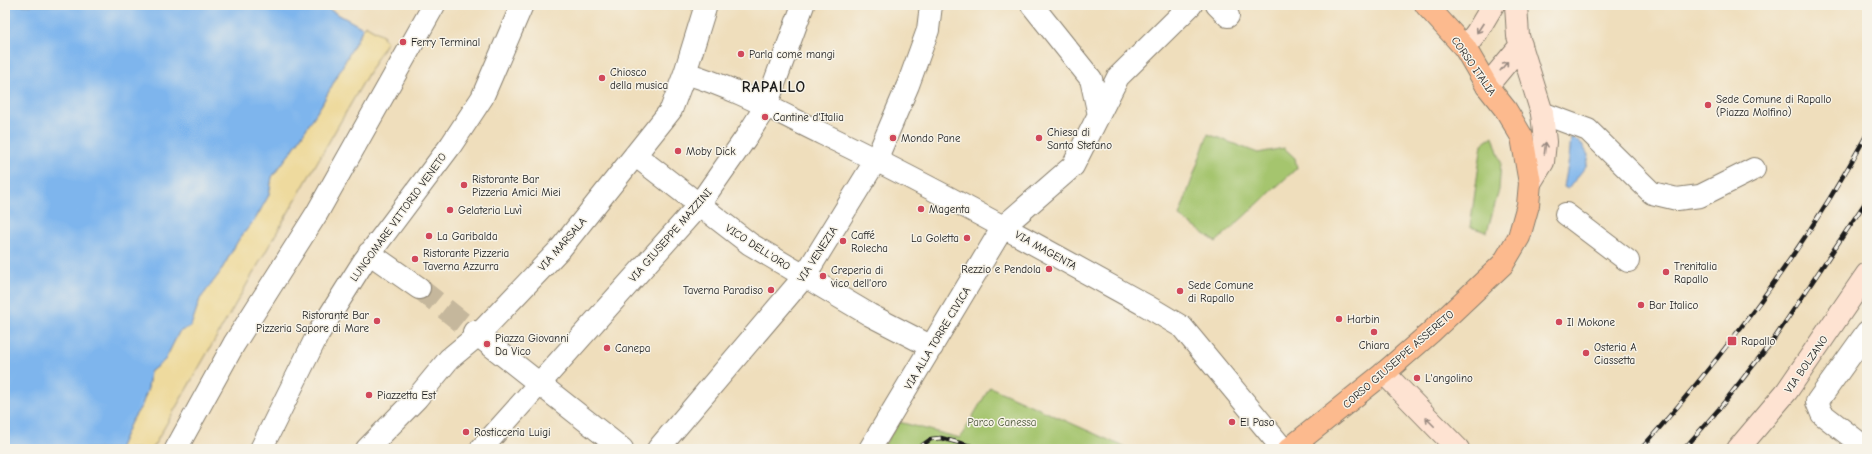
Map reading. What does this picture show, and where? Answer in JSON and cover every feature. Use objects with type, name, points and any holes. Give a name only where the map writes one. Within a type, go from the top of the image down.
[{"type":"main road","name":"CORSO ITALIA","points":[[1426,5],[1465,48],[1487,86],[1506,110],[1522,137],[1530,183]]},
{"type":"main road","name":"CORSO GIUSEPPE ASSERETO","points":[[1289,449],[1384,373],[1430,333],[1503,264],[1519,237],[1528,205],[1530,183]]},
{"type":"street","points":[[176,449],[234,344],[317,213],[434,5]]},
{"type":"street","name":"LUNGOMARE VITTORIO VENETO","points":[[261,449],[318,334],[369,253],[451,145],[482,98],[522,5]]},
{"type":"street","name":"VIA MARSALA","points":[[367,449],[417,398],[449,359],[561,248],[671,110],[685,73],[706,5]]},
{"type":"street","name":"VIA GIUSEPPE MAZZINI","points":[[481,449],[698,206],[748,136],[766,106],[802,5]]},
{"type":"street","name":"VIA VENEZIA","points":[[658,449],[804,277],[876,160],[928,30],[931,5]]},
{"type":"street","points":[[1032,5],[1091,79],[1099,115]]},
{"type":"street","name":"VIA ALLA TORRE CIVICA","points":[[870,449],[1004,227],[1073,166],[1118,77],[1191,5]]},
{"type":"street","points":[[1465,48],[1477,32],[1493,5]]},
{"type":"street","points":[[1516,5],[1518,36],[1542,113],[1545,142],[1543,162],[1530,183]]},
{"type":"street","points":[[1487,86],[1521,45]]},
{"type":"street","name":"VIA MAGENTA","points":[[685,73],[703,78],[766,106],[876,160],[1004,227],[1182,327],[1283,449]]},
{"type":"street","points":[[1542,113],[1588,130],[1652,193],[1677,199],[1700,196],[1754,169]]},
{"type":"street","name":"VICO DELL'ORO","points":[[635,155],[698,206],[750,244],[870,315],[932,347]]},
{"type":"street","points":[[1566,214],[1628,261]]},
{"type":"street","points":[[369,253],[419,288]]},
{"type":"street","name":"VIA BOLZANO","points":[[1738,449],[1787,391],[1867,274]]},
{"type":"street","points":[[1867,332],[1817,402],[1822,414],[1867,449]]},
{"type":"street","points":[[476,333],[622,449]]},
{"type":"street","points":[[1384,373],[1458,449]]},
{"type":"green space","points":[[1208,134],[1258,153],[1284,148],[1295,158],[1297,168],[1216,242],[1179,216]]},
{"type":"green space","points":[[1493,136],[1501,162],[1499,190],[1487,232],[1470,227],[1482,144]]},
{"type":"green space","name":"Parco Canessa","points":[[990,387],[1129,449],[882,449],[899,422],[960,438]]},
{"type":"sand","points":[[365,25],[384,36],[383,38],[387,41],[152,449],[119,449],[131,422],[142,405],[148,388],[150,372],[165,360],[179,332],[191,325],[200,299],[219,274],[239,239],[256,218],[269,195],[272,177],[294,148],[322,104]]},
{"type":"water","points":[[5,5],[321,5],[363,28],[322,104],[294,148],[272,177],[269,195],[256,218],[239,239],[219,274],[200,299],[191,326],[179,332],[165,360],[150,372],[148,388],[142,405],[131,422],[119,449],[5,449]]},
{"type":"water","points":[[1571,137],[1582,144],[1589,157],[1586,166],[1568,189],[1564,187]]},
{"type":"tunnel","points":[[419,288],[474,332]]},
{"type":"railway","points":[[1641,449],[1704,375],[1763,298],[1818,218],[1867,134]]},
{"type":"railway","points":[[1684,449],[1719,409],[1774,339],[1867,200]]},
{"type":"railway","points":[[917,449],[931,439],[941,438],[982,449]]},
{"type":"place","name":"Ferry Terminal","points":[[403,42]]},
{"type":"place","name":"Parla come mangi","points":[[741,54]]},
{"type":"place","name":"Chiosco della musica","points":[[602,78]]},
{"type":"place","name":"Sede Comune di Rapallo (Piazza Molfino)","points":[[1708,105]]},
{"type":"place","name":"Cantine d'Italia","points":[[765,117]]},
{"type":"place","name":"Mondo Pane","points":[[893,138]]},
{"type":"place","name":"Chiesa di Santo Stefano","points":[[1039,138]]},
{"type":"place","name":"Moby Dick","points":[[678,151]]},
{"type":"place","name":"Ristorante Bar Pizzeria Amici Miei","points":[[464,185]]},
{"type":"place","name":"Magenta","points":[[921,209]]},
{"type":"place","name":"Gelateria Luvì","points":[[450,210]]},
{"type":"place","name":"La Garibalda","points":[[429,236]]},
{"type":"place","name":"La Goletta","points":[[967,238]]},
{"type":"place","name":"Caffé Rolecha","points":[[843,241]]},
{"type":"place","name":"Ristorante Pizzeria Taverna Azzurra","points":[[415,259]]},
{"type":"place","name":"Rezzio e Pendola","points":[[1049,269]]},
{"type":"place","name":"Trenitalia Rapallo","points":[[1666,272]]},
{"type":"place","name":"Creperia di vico dell'oro","points":[[823,276]]},
{"type":"place","name":"Taverna Paradiso","points":[[771,290]]},
{"type":"place","name":"Sede Comune di Rapallo","points":[[1180,291]]},
{"type":"place","name":"Bar Italico","points":[[1641,305]]},
{"type":"place","name":"Harbin","points":[[1339,319]]},
{"type":"place","name":"Ristorante Bar Pizzeria Sapore di Mare","points":[[377,321]]},
{"type":"place","name":"Il Mokone","points":[[1559,322]]},
{"type":"place","name":"Chiara","points":[[1374,332]]},
{"type":"place","name":"Rapallo","points":[[1732,341]]},
{"type":"place","name":"Piazza Giovanni Da Vico","points":[[487,344]]},
{"type":"place","name":"Canepa","points":[[607,348]]},
{"type":"place","name":"Osteria A Ciassetta","points":[[1586,353]]},
{"type":"place","name":"L'angolino","points":[[1417,378]]},
{"type":"place","name":"Piazzetta Est","points":[[369,395]]},
{"type":"place","name":"El Paso","points":[[1232,422]]},
{"type":"place","name":"Rosticceria Luigi","points":[[466,432]]},
{"type":"district","name":"RAPALLO","points":[[774,87]]}]
